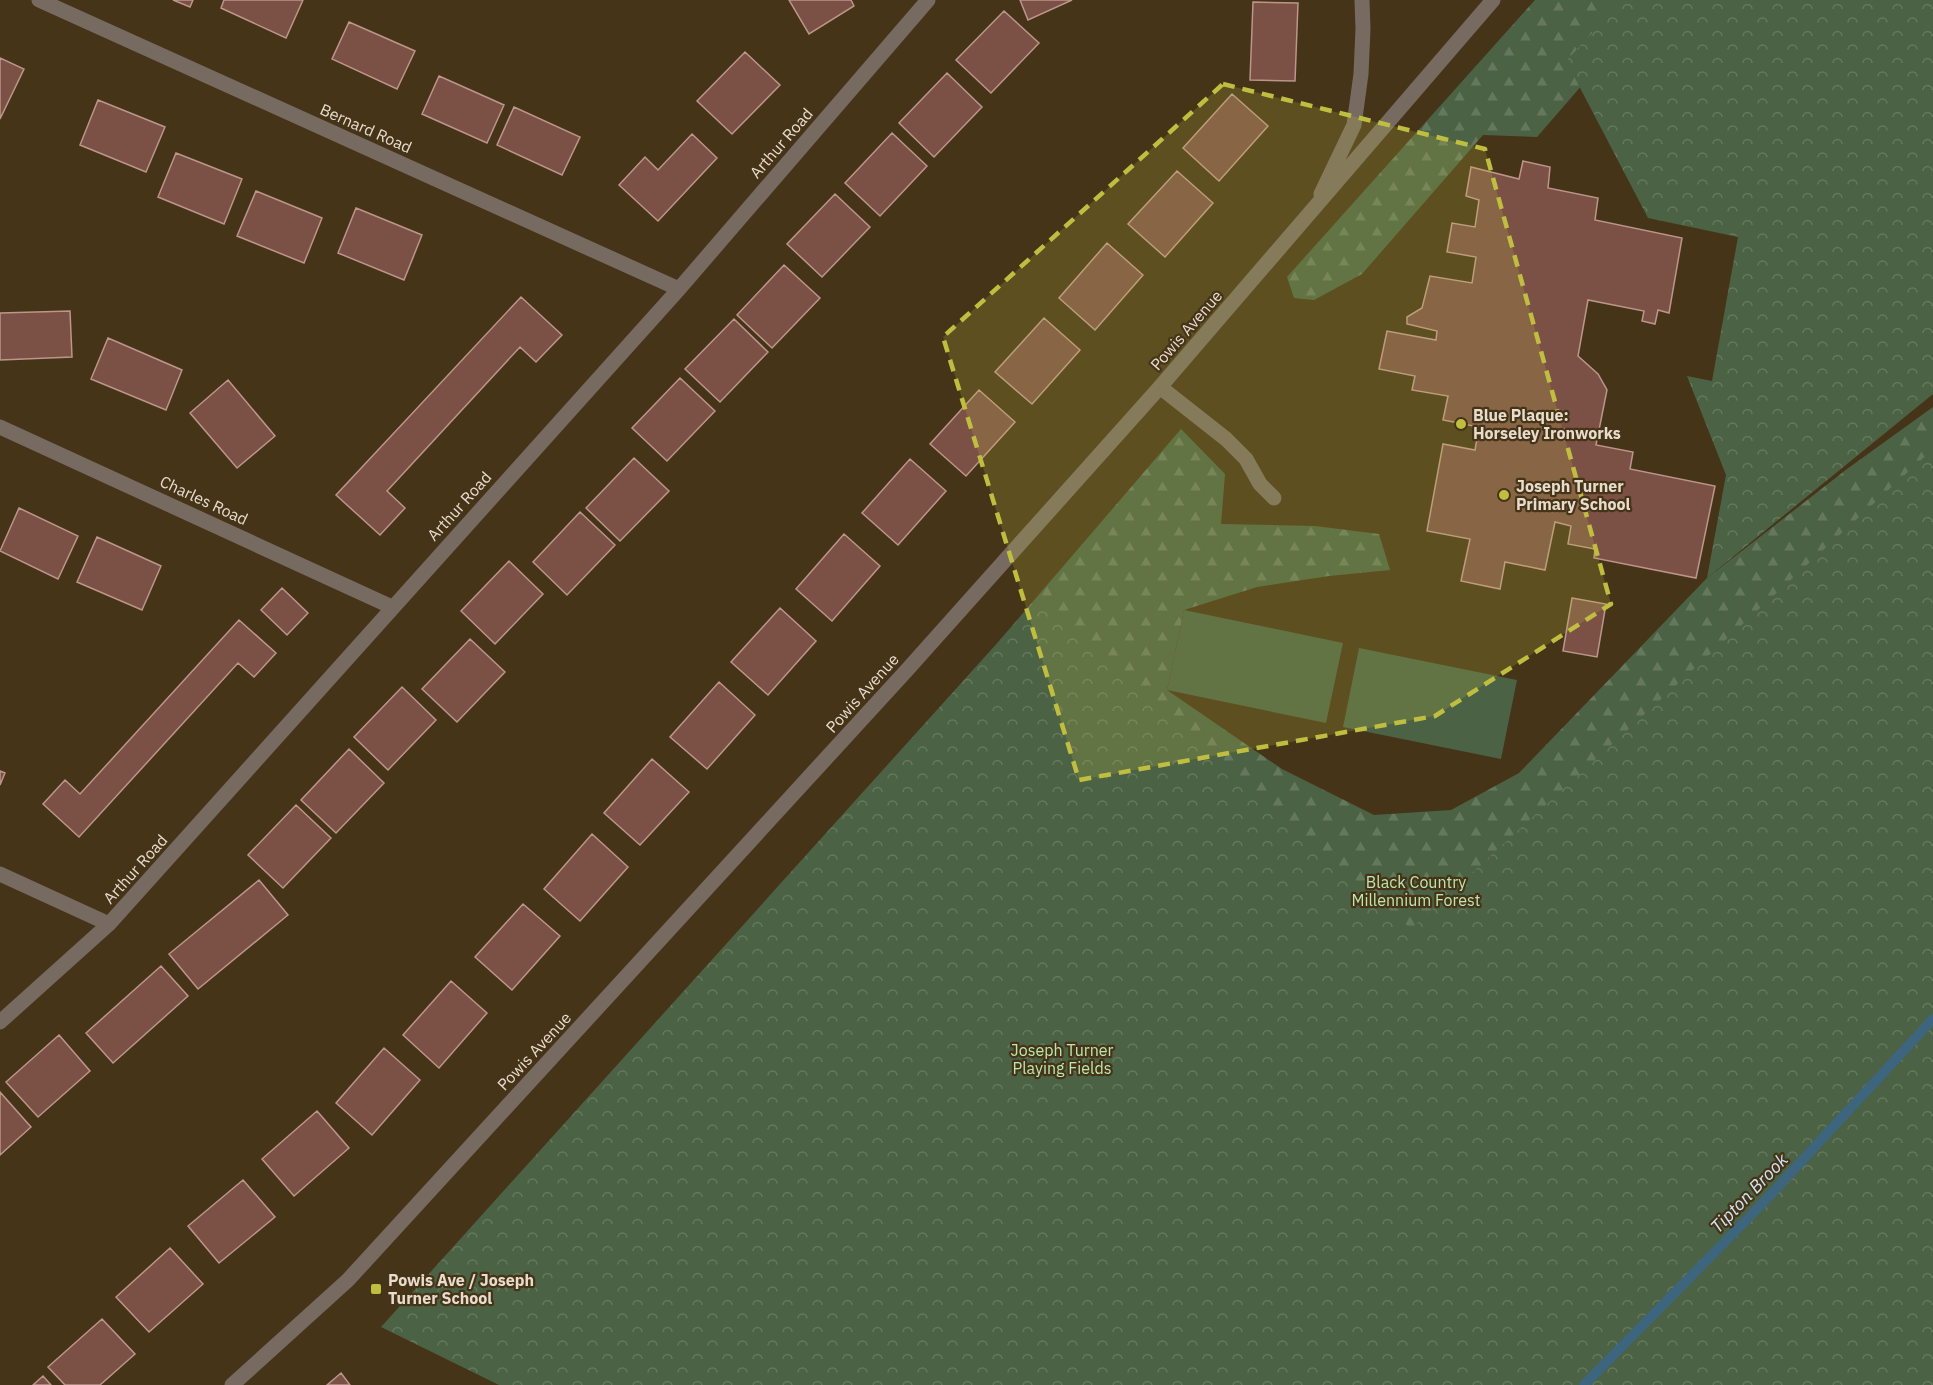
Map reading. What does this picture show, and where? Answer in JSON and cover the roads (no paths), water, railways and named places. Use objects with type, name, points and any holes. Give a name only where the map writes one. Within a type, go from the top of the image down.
[{"type":"street","name":"Bernard Road","points":[[39,0],[679,289]]},
{"type":"street","name":"Arthur Road","points":[[0,1022],[109,924],[679,289],[928,0]]},
{"type":"street","points":[[1312,213],[1354,125],[1364,29],[1362,0]]},
{"type":"street","name":"Powis Avenue","points":[[232,1385],[356,1271],[908,670],[1312,213],[1493,0]]},
{"type":"street","points":[[1160,387],[1226,439],[1246,459],[1260,484],[1274,498]]},
{"type":"street","name":"Charles Road","points":[[0,427],[393,607]]},
{"type":"street","points":[[0,874],[109,924]]},
{"type":"waterway","name":"Tipton Brook","points":[[1584,1385],[1762,1204],[1933,1019]]},
{"type":"place","name":"Blue Plaque: Horseley Ironworks","points":[[1461,424]]},
{"type":"place","name":"Joseph Turner Primary School","points":[[1504,495]]},
{"type":"place","name":"Powis Ave / Joseph Turner School","points":[[376,1289]]},
{"type":"park label","name":"Black Country Millennium Forest","points":[[1416,891]]},
{"type":"park label","name":"Joseph Turner Playing Fields","points":[[1062,1059]]}]
